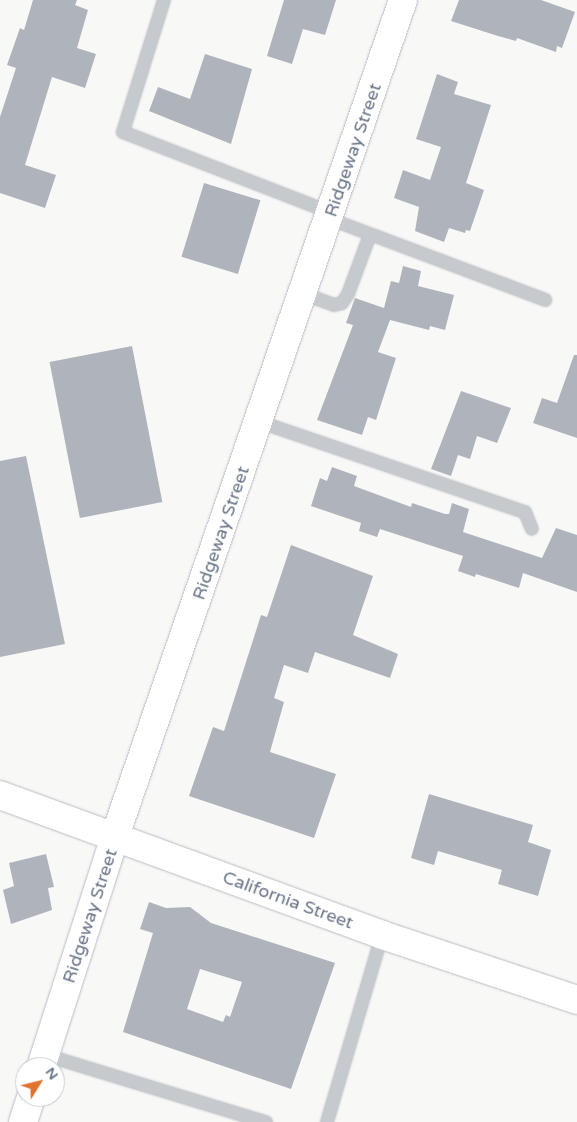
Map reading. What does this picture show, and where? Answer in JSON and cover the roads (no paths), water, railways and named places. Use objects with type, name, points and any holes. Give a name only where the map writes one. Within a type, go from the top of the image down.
[{"type":"street","name":"Ridgeway Street","points":[[44,1057],[115,836],[331,216],[403,0]]},
{"type":"street","name":"California Street","points":[[0,795],[382,935],[577,1000]]},
{"type":"street","points":[[22,1122],[27,1107]]},
{"type":"lane","points":[[164,0],[123,132],[331,216],[370,235],[545,300]]},
{"type":"lane","points":[[304,294],[334,305],[342,302],[348,294],[370,235]]},
{"type":"lane","points":[[260,422],[525,512],[532,529]]},
{"type":"lane","points":[[327,1122],[382,935]]},
{"type":"lane","points":[[65,1067],[266,1122]]}]
